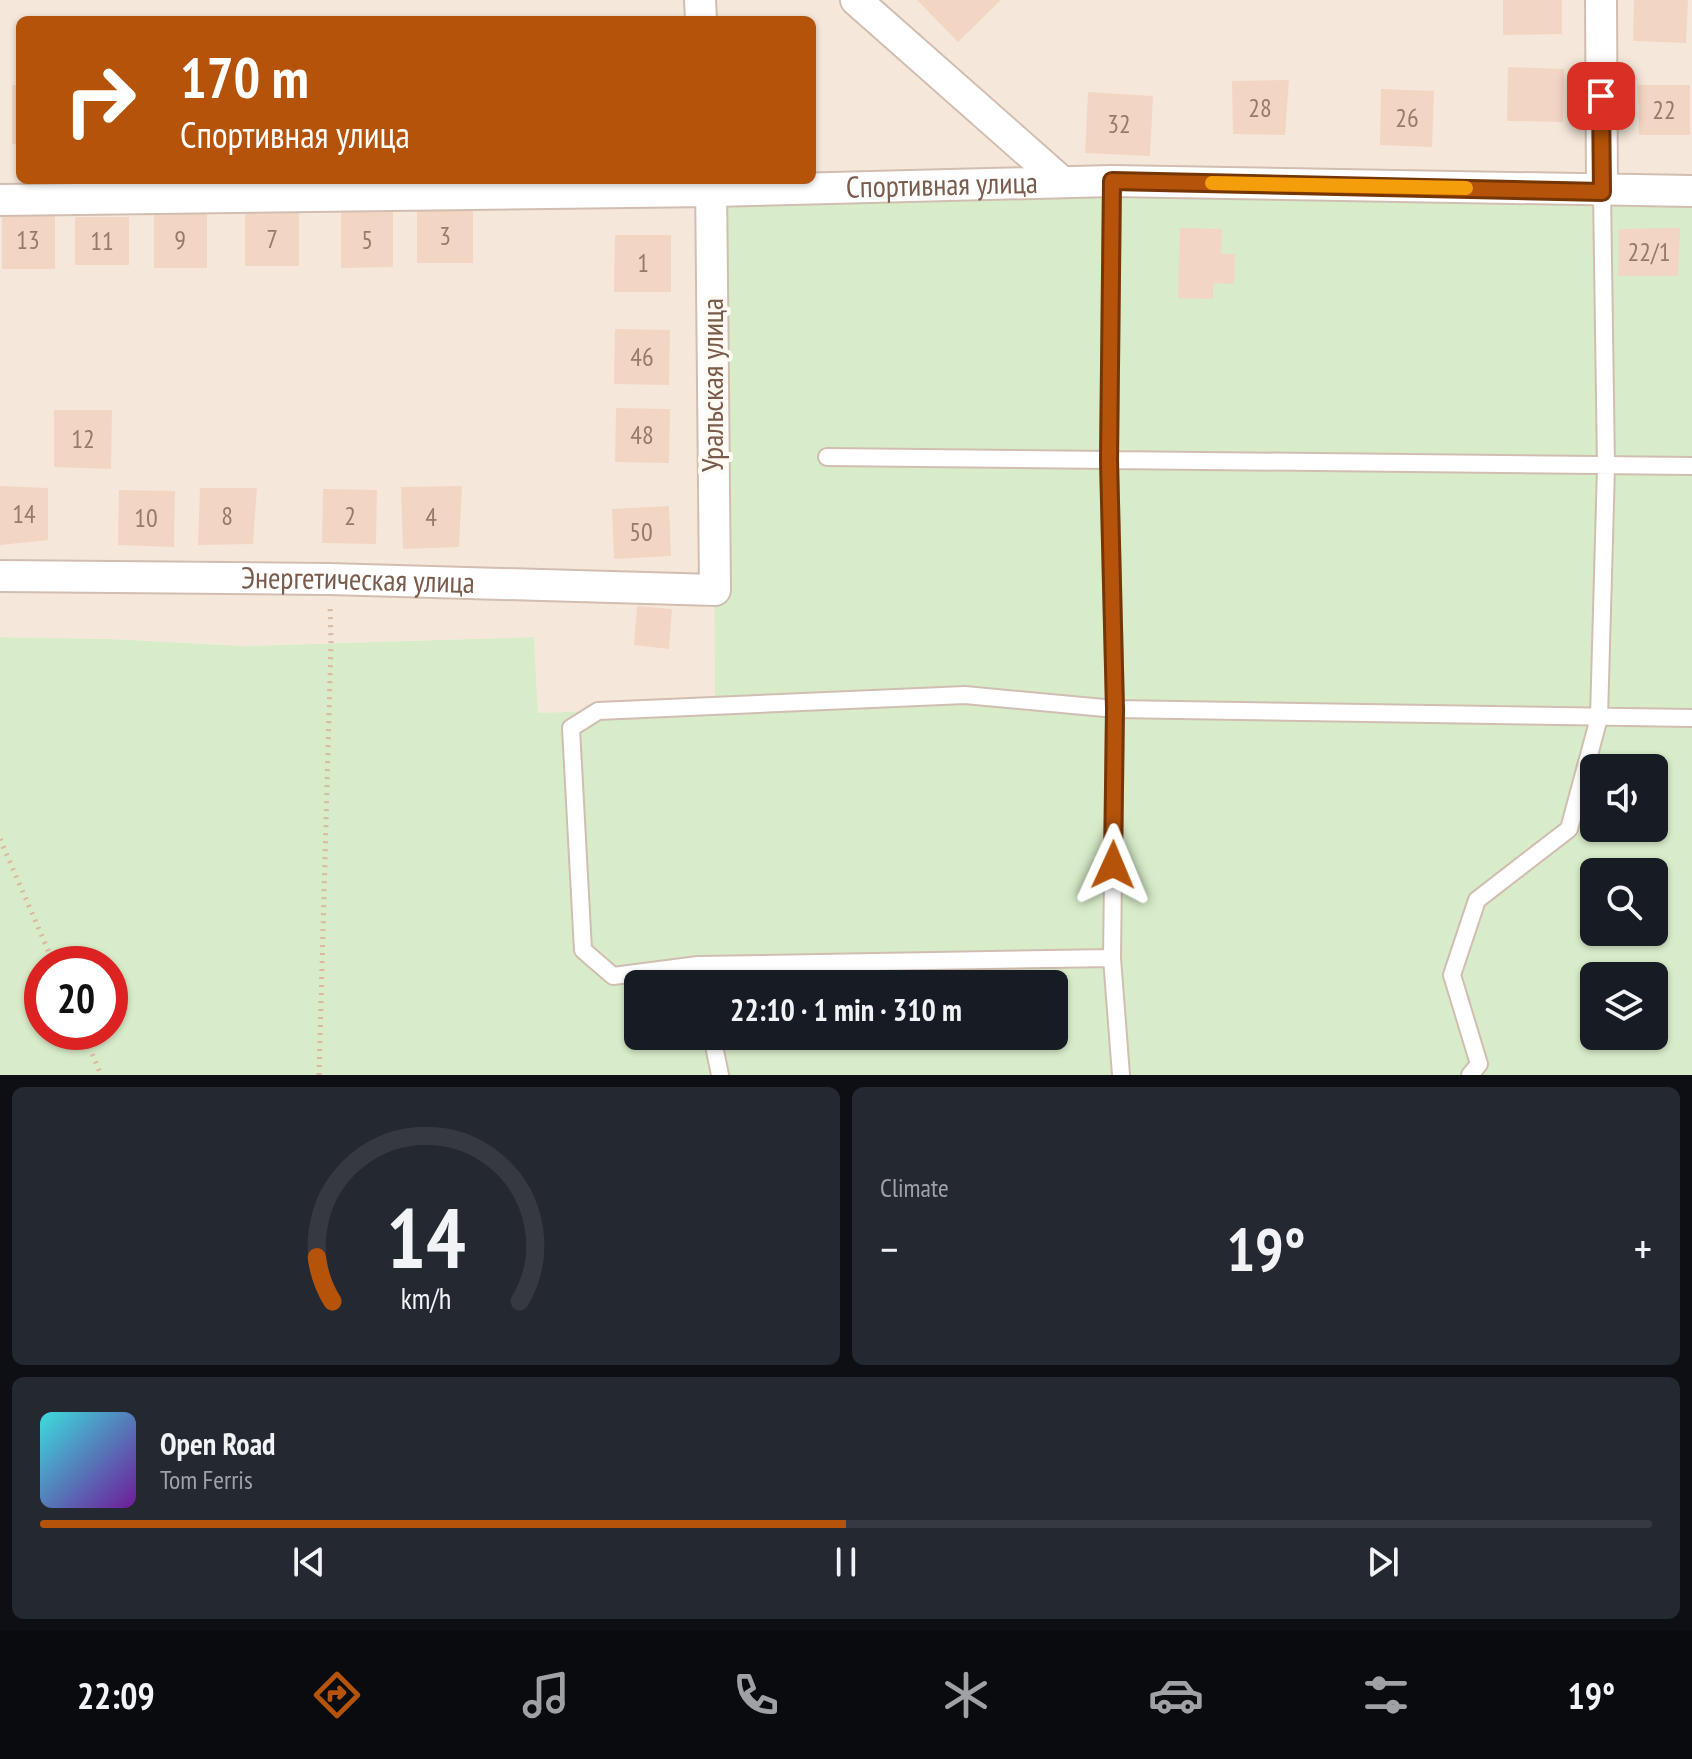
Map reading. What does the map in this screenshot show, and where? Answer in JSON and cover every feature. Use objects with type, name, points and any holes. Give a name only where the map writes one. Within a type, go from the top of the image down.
[{"type":"street","points":[[1601,0],[1602,192]]},
{"type":"street","points":[[862,2],[1062,182]]},
{"type":"street","name":"Спортивная улица","points":[[0,200],[1112,181],[1602,192],[1692,191]]},
{"type":"street","name":"Уральская улица","points":[[711,186],[715,590]]},
{"type":"street","name":"Энергетическая улица","points":[[0,576],[329,579],[715,590]]},
{"type":"lane","points":[[1112,181],[1109,460],[1115,709],[1112,958],[1121,1075]]},
{"type":"lane","points":[[1470,1075],[1479,1064],[1452,975],[1477,900],[1569,829],[1599,718],[1606,467],[1602,192]]},
{"type":"lane","points":[[827,457],[1692,466]]},
{"type":"lane","points":[[1112,958],[698,965],[613,976],[583,950],[571,728],[598,711],[965,695],[1115,709],[1692,718]]},
{"type":"lane","points":[[698,965],[699,970]]},
{"type":"lane","points":[[715,1050],[720,1075]]},
{"type":"path","points":[[319,1075],[331,643],[329,579]]},
{"type":"path","points":[[0,839],[46,946]]},
{"type":"path","points":[[91,1050],[101,1075]]},
{"type":"shaded area","points":[[0,0],[1692,0],[1692,194],[716,629],[715,707],[538,713],[534,637],[245,646],[0,637]]},
{"type":"green space","points":[[712,191],[1692,194],[1692,1075],[0,1075],[0,637],[245,646],[534,637],[538,713],[715,706]]},
{"type":"building","points":[[917,0],[999,0],[1000,1],[958,42]]},
{"type":"building","points":[[1503,0],[1562,0],[1562,34],[1503,35]]},
{"type":"building","points":[[1634,0],[1688,0],[1686,43],[1633,41]]},
{"type":"building","points":[[1508,67],[1564,69],[1563,122],[1507,121]]},
{"type":"building","points":[[1289,80],[1285,135],[1233,134],[1232,81]]},
{"type":"building","points":[[12,85],[16,85],[16,144],[12,144]]},
{"type":"building","points":[[1638,85],[1690,85],[1690,135],[1639,135]]},
{"type":"building","points":[[1381,89],[1434,91],[1432,147],[1380,145]]},
{"type":"building","points":[[1088,92],[1153,96],[1150,156],[1085,153]]},
{"type":"building","points":[[417,208],[473,208],[473,263],[417,263]]},
{"type":"building","points":[[2,210],[55,210],[55,269],[2,269]]},
{"type":"building","points":[[154,211],[207,211],[207,268],[154,268]]},
{"type":"building","points":[[245,212],[299,213],[299,266],[245,266]]},
{"type":"building","points":[[341,212],[393,212],[393,267],[341,268]]},
{"type":"building","points":[[75,217],[129,217],[129,265],[75,265]]},
{"type":"building","points":[[1180,228],[1222,229],[1221,254],[1235,254],[1234,284],[1213,283],[1213,299],[1178,298]]},
{"type":"building","points":[[1680,228],[1678,276],[1618,276],[1619,229]]},
{"type":"building","points":[[615,235],[671,235],[671,292],[614,292]]},
{"type":"building","points":[[615,329],[670,330],[669,385],[614,384]]},
{"type":"building","points":[[616,408],[670,409],[669,463],[615,462]]},
{"type":"building","points":[[54,410],[112,410],[111,469],[54,467]]},
{"type":"building","points":[[0,486],[48,488],[48,540],[0,545]]},
{"type":"building","points":[[462,486],[459,547],[403,549],[401,487]]},
{"type":"building","points":[[200,488],[257,488],[253,544],[198,545]]},
{"type":"building","points":[[323,489],[377,490],[376,544],[322,543]]},
{"type":"building","points":[[119,490],[175,491],[174,547],[118,545]]},
{"type":"building","points":[[669,506],[671,556],[614,559],[612,509]]},
{"type":"building","points":[[637,606],[672,609],[669,649],[634,645]]},
{"type":"slow traffic","points":[[1212,183],[1466,188]]},
{"type":"route","points":[[1113,865],[1115,709],[1109,460],[1112,181],[1602,192],[1601,96]]}]
